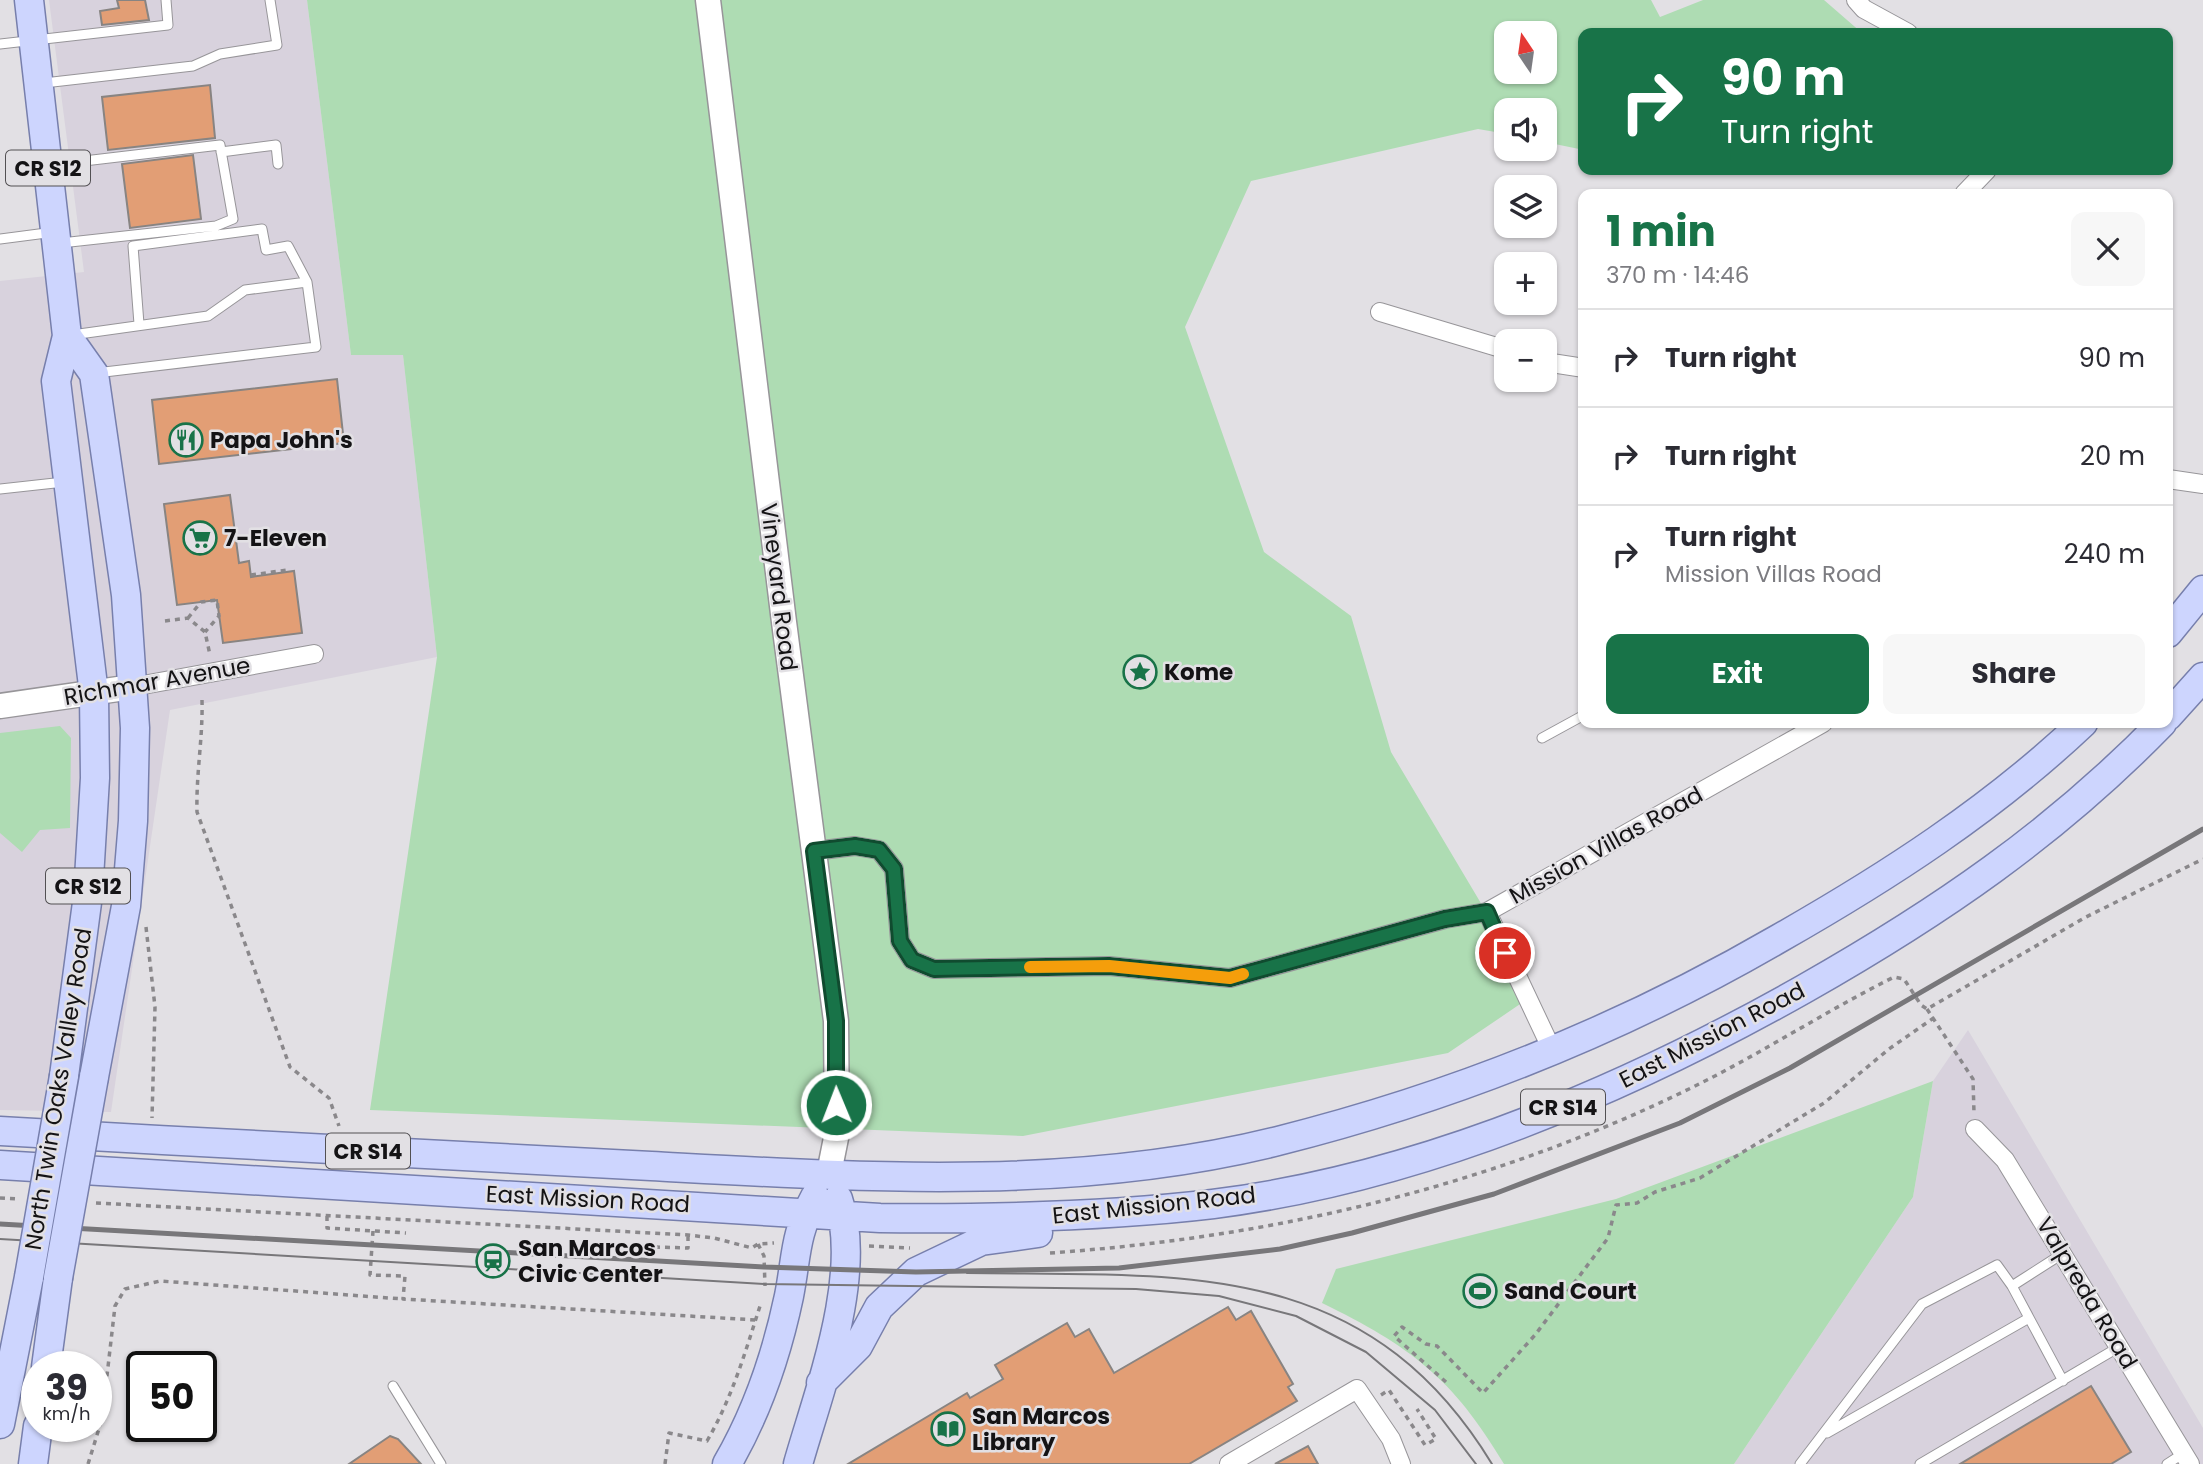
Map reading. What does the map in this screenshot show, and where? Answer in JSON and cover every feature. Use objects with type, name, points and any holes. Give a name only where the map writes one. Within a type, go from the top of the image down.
[{"type":"main road","name":"North Twin Oaks Valley Road","points":[[0,1424],[64,1076],[93,843],[94,694],[56,381],[67,336],[29,0]]},
{"type":"main road","name":"Vineyard Road","points":[[710,4],[836,1021],[837,1133],[828,1173]]},
{"type":"main road","name":"North Twin Oaks Valley Road","points":[[48,1351],[58,1278],[120,949],[131,864],[135,778],[126,595],[94,374],[67,336]]},
{"type":"main road","points":[[2173,627],[2203,590]]},
{"type":"main road","points":[[2173,710],[2203,677]]},
{"type":"main road","name":"Richmar Avenue","points":[[0,706],[132,687]]},
{"type":"main road","name":"East Mission Road","points":[[0,1131],[828,1173],[992,1175],[1079,1170],[1210,1154],[1290,1138],[1441,1092],[1553,1052],[1671,998],[1864,890],[1975,814],[2077,728]]},
{"type":"main road","name":"East Mission Road","points":[[0,1165],[844,1216],[974,1219],[1214,1204],[1355,1174],[1488,1136],[1583,1099],[1703,1044],[1876,947],[1967,890],[2090,793],[2157,728]]},
{"type":"main road","points":[[727,1464],[765,1381],[788,1298],[795,1242],[828,1173]]},
{"type":"main road","points":[[797,1464],[835,1334],[843,1285],[846,1245],[844,1216],[828,1173]]},
{"type":"main road","points":[[821,1383],[858,1346],[887,1300],[916,1272],[956,1251],[981,1241],[1016,1235],[1074,1231],[1214,1204]]},
{"type":"main road","points":[[33,1464],[36,1442]]},
{"type":"street","points":[[1856,0],[1864,9],[1899,28]]},
{"type":"street","points":[[1969,189],[1982,175]]},
{"type":"street","points":[[1380,312],[1494,346]]},
{"type":"street","points":[[1557,364],[1578,367]]},
{"type":"street","points":[[2173,481],[2203,484]]},
{"type":"street","name":"Richmar Avenue","points":[[132,687],[314,654]]},
{"type":"street","name":"Mission Villas Road","points":[[1553,1052],[1487,912],[1814,728]]},
{"type":"street","points":[[814,851],[855,846],[879,850],[894,869],[900,941],[912,960],[934,969],[1109,966],[1230,978],[1445,919],[1487,912]]},
{"type":"street","name":"Valpreda Road","points":[[1975,1129],[2006,1160],[2187,1459]]},
{"type":"street","points":[[1229,1464],[1357,1389],[1391,1439],[1401,1464]]},
{"type":"lane","points":[[0,44],[168,25],[166,0]]},
{"type":"lane","points":[[38,84],[193,66],[220,54],[276,45],[270,0]]},
{"type":"lane","points":[[0,239],[56,238],[216,226],[233,219],[220,145],[48,165]]},
{"type":"lane","points":[[221,152],[276,145],[278,164]]},
{"type":"lane","points":[[94,374],[316,347],[307,282],[288,246],[266,250],[262,229],[133,246],[139,324]]},
{"type":"lane","points":[[67,336],[208,316],[245,290],[307,282]]},
{"type":"lane","points":[[0,489],[68,482]]},
{"type":"lane","points":[[1542,738],[1578,718]]},
{"type":"lane","points":[[2012,1286],[2064,1253]]},
{"type":"lane","points":[[1800,1464],[1922,1304],[1997,1265],[2012,1286],[2063,1381]]},
{"type":"lane","points":[[1821,1436],[2029,1318]]},
{"type":"lane","points":[[1920,1464],[2119,1347]]},
{"type":"lane","points":[[393,1386],[441,1464]]},
{"type":"lane","points":[[2166,1464],[2187,1459]]},
{"type":"path","points":[[251,575],[287,570]]},
{"type":"path","points":[[165,621],[188,618],[201,602],[217,600],[219,616],[205,632]]},
{"type":"path","points":[[188,618],[205,632],[211,655]]},
{"type":"path","points":[[202,700],[203,725],[196,770],[197,812],[290,1067],[330,1098],[340,1130]]},
{"type":"path","points":[[140,923],[148,928],[155,1007],[152,1120]]},
{"type":"path","points":[[1927,1009],[1935,1017],[1973,1079],[1975,1129]]},
{"type":"path","points":[[1446,1382],[1394,1336],[1402,1327],[1426,1344],[1437,1346],[1483,1393],[1535,1335],[1608,1238],[1616,1205],[1637,1203],[1655,1192],[1700,1178],[1824,1103],[1889,1049],[1935,1017]]},
{"type":"path","points":[[327,1216],[327,1228],[406,1233]]},
{"type":"path","points":[[373,1231],[370,1275],[405,1276],[404,1299]]},
{"type":"path","points":[[655,1247],[688,1248],[688,1236]]},
{"type":"path","points":[[758,1244],[764,1256],[765,1292]]},
{"type":"path","points":[[88,1464],[102,1419],[116,1306],[125,1289],[160,1280],[404,1299],[756,1320]]},
{"type":"path","points":[[665,1464],[670,1433],[707,1441],[720,1418],[744,1360],[762,1301]]},
{"type":"path","points":[[1380,1396],[1389,1390],[1425,1445],[1436,1439],[1416,1409]]},
{"type":"shaded area","points":[[49,0],[307,0],[351,355],[403,355],[437,657],[170,710],[111,1112],[0,1110],[0,281],[84,272]]},
{"type":"shaded area","points":[[1968,1030],[2203,1428],[2203,1464],[1734,1464],[1913,1197],[1933,1081]]},
{"type":"green space","points":[[307,0],[1651,0],[1660,17],[1703,0],[1824,0],[1856,28],[1578,28],[1578,149],[1557,144],[1557,98],[1494,98],[1494,132],[1478,129],[1251,181],[1185,327],[1264,552],[1351,616],[1391,752],[1535,994],[1448,1053],[1023,1136],[370,1110],[437,657],[403,355],[351,355]]},
{"type":"green space","points":[[60,726],[71,738],[70,828],[40,830],[22,852],[0,833],[0,733]]},
{"type":"green space","points":[[1933,1081],[1913,1197],[1734,1464],[1504,1464],[1466,1409],[1427,1367],[1380,1334],[1322,1303],[1336,1269],[1616,1199]]},
{"type":"building","points":[[117,0],[145,0],[149,20],[102,25],[100,11],[119,8]]},
{"type":"building","points":[[210,85],[215,138],[108,150],[102,97]]},
{"type":"building","points":[[193,155],[201,219],[130,228],[122,164]]},
{"type":"building","points":[[337,379],[344,443],[159,464],[152,400]]},
{"type":"building","points":[[230,495],[239,563],[249,561],[251,577],[294,571],[302,633],[223,643],[217,600],[177,605],[164,504]]},
{"type":"building","points":[[1228,1307],[1236,1320],[1251,1311],[1293,1384],[1288,1387],[1297,1401],[1189,1464],[848,1464],[967,1393],[970,1398],[1003,1379],[995,1365],[1067,1323],[1075,1337],[1089,1329],[1114,1373]]},
{"type":"building","points":[[2091,1386],[2131,1452],[2111,1464],[1960,1464]]},
{"type":"building","points":[[390,1436],[398,1439],[421,1464],[349,1464]]},
{"type":"building","points":[[1308,1446],[1318,1464],[1275,1464]]},
{"type":"tram line","points":[[0,1239],[765,1284],[1136,1289],[1219,1296],[1296,1316],[1366,1352],[1435,1410],[1476,1464]]},
{"type":"tram line","points":[[967,1273],[1121,1275],[1194,1280],[1262,1292],[1327,1313],[1386,1347],[1442,1396],[1492,1464]]},
{"type":"railway","points":[[0,1224],[764,1267],[916,1272],[1119,1268],[1280,1249],[1352,1233],[1494,1194],[1680,1123],[1790,1068],[2203,829]]},
{"type":"slow traffic","points":[[1030,967],[1109,966],[1230,978],[1243,974]]},
{"type":"place","name":"Papa John's","points":[[186,440]]},
{"type":"place","name":"7-Eleven","points":[[200,538]]},
{"type":"place","name":"Kome","points":[[1140,672]]},
{"type":"place","name":"San Marcos Civic Center","points":[[493,1261]]},
{"type":"place","name":"Sand Court","points":[[1480,1291]]},
{"type":"place","name":"San Marcos Library","points":[[948,1429]]},
{"type":"route","points":[[836,1105],[836,1021],[814,851],[855,846],[879,850],[894,869],[900,941],[912,960],[934,969],[1109,966],[1230,978],[1445,919],[1487,912],[1505,953]]}]
